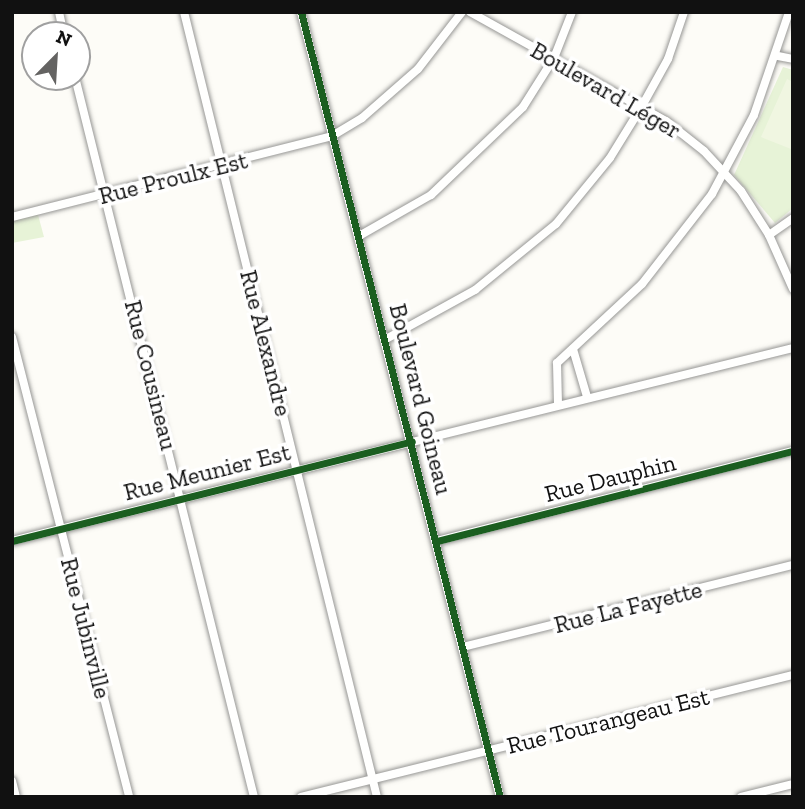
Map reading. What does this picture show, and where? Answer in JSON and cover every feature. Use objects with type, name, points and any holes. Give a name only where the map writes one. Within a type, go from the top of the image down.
[{"type":"street","name":"Rue Alexandre","points":[[184,12],[377,797]]},
{"type":"street","name":"Boulevard Goineau","points":[[301,12],[412,441],[500,797]]},
{"type":"street","name":"Rue Proulx Est","points":[[12,217],[223,166],[332,136],[362,118],[418,69],[462,12]]},
{"type":"street","name":"Boulevard Léger","points":[[470,12],[642,106],[704,151],[769,235],[793,289]]},
{"type":"street","points":[[359,236],[431,195],[467,164],[523,107],[554,58],[572,12]]},
{"type":"street","points":[[386,339],[475,290],[556,224],[610,158],[642,106],[668,59],[684,12]]},
{"type":"street","points":[[558,404],[557,363],[667,256],[723,173],[754,115],[778,56],[789,12]]},
{"type":"street","points":[[778,56],[793,60]]},
{"type":"street","name":"Rue Cousineau","points":[[79,91],[107,194],[254,797]]},
{"type":"street","points":[[769,235],[793,219]]},
{"type":"street","name":"Rue Jubinville","points":[[12,337],[129,797]]},
{"type":"street","name":"Rue Meunier Est","points":[[12,541],[793,348]]},
{"type":"street","points":[[573,349],[587,397]]},
{"type":"street","name":"Rue Dauphin","points":[[437,541],[793,451]]},
{"type":"street","name":"Rue La Fayette","points":[[463,647],[793,565]]},
{"type":"street","name":"Rue Tourangeau Est","points":[[301,797],[793,675]]},
{"type":"street","points":[[12,781],[16,797]]},
{"type":"street","points":[[741,797],[793,784]]},
{"type":"green space","points":[[783,67],[793,70],[793,208],[775,223],[734,175]]},
{"type":"green space","points":[[787,79],[793,82],[791,149],[761,137]]},
{"type":"green space","points":[[37,211],[44,237],[12,243],[12,217]]},
{"type":"cycle path","points":[[301,12],[500,797]]},
{"type":"cycle path","points":[[12,541],[412,441]]},
{"type":"cycle path","points":[[437,541],[793,451]]}]
